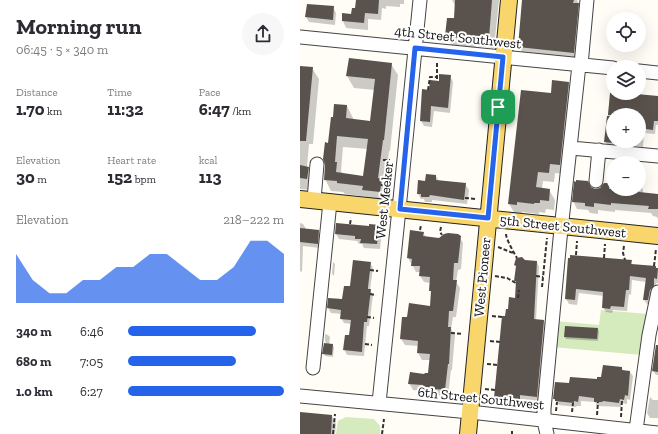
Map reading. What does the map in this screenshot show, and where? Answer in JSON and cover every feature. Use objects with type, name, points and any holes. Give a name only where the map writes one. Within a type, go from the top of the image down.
[{"type":"main road","name":"West Pioneer","points":[[468,434],[509,0]]},
{"type":"main road","name":"5th Street Southwest","points":[[307,200],[562,226],[657,243]]},
{"type":"street","name":"West Meeker","points":[[379,403],[400,209],[420,0]]},
{"type":"street","points":[[547,434],[544,421],[562,226],[587,0]]},
{"type":"street","name":"4th Street Southwest","points":[[300,37],[606,67]]},
{"type":"street","points":[[646,72],[658,73]]},
{"type":"street","points":[[570,148],[658,156]]},
{"type":"street","points":[[596,181],[598,150]]},
{"type":"street","points":[[307,200],[317,164]]},
{"type":"street","points":[[314,368],[330,202]]},
{"type":"street","points":[[636,430],[650,332],[658,292]]},
{"type":"street","name":"6th Street Southwest","points":[[300,396],[470,412],[658,433]]},
{"type":"path","points":[[437,64],[437,80]]},
{"type":"path","points":[[428,90],[430,77],[438,77]]},
{"type":"path","points":[[383,160],[390,160]]},
{"type":"path","points":[[381,185],[388,185]]},
{"type":"path","points":[[464,198],[476,199]]},
{"type":"path","points":[[468,202],[469,198]]},
{"type":"path","points":[[350,224],[351,218]]},
{"type":"path","points":[[420,230],[421,225]]},
{"type":"path","points":[[441,228],[440,232],[442,235]]},
{"type":"path","points":[[506,234],[507,241],[511,245],[513,253],[517,258]]},
{"type":"path","points":[[542,287],[547,238]]},
{"type":"path","points":[[576,256],[577,241]]},
{"type":"path","points":[[654,266],[657,243]]},
{"type":"path","points":[[604,258],[606,244]]},
{"type":"path","points":[[495,246],[513,253]]},
{"type":"path","points":[[624,246],[623,253],[625,260]]},
{"type":"path","points":[[370,270],[378,271]]},
{"type":"path","points":[[493,276],[507,278],[516,283]]},
{"type":"path","points":[[536,276],[543,277]]},
{"type":"path","points":[[518,298],[519,290]]},
{"type":"path","points":[[370,294],[376,295]]},
{"type":"path","points":[[489,315],[502,317]]},
{"type":"path","points":[[368,317],[374,318]]},
{"type":"path","points":[[451,332],[463,334]]},
{"type":"path","points":[[486,340],[500,342]]},
{"type":"path","points":[[365,344],[372,345]]},
{"type":"path","points":[[484,363],[498,365]]},
{"type":"path","points":[[482,389],[495,390]]},
{"type":"path","points":[[620,417],[622,400]]},
{"type":"path","points":[[556,411],[557,402]]},
{"type":"path","points":[[596,415],[598,402]]},
{"type":"path","points":[[571,416],[573,403]]},
{"type":"path","points":[[333,434],[333,419],[335,414]]},
{"type":"path","points":[[382,434],[384,419]]},
{"type":"green space","points":[[601,310],[648,314],[642,355],[552,347],[555,321],[599,325]]},
{"type":"green space","points":[[346,417],[374,419],[380,426],[380,434],[336,434],[338,421]]},
{"type":"building","points":[[356,0],[379,0],[378,14],[365,13],[364,23],[342,21],[342,13],[351,14],[352,8],[355,8]]},
{"type":"building","points":[[455,0],[492,0],[489,38],[470,36],[470,39],[445,36],[447,18],[454,18]]},
{"type":"building","points":[[522,0],[574,0],[573,3],[579,3],[574,53],[518,47]]},
{"type":"building","points":[[307,4],[334,6],[333,20],[305,17]]},
{"type":"building","points":[[349,58],[392,63],[384,140],[378,178],[382,178],[380,192],[362,190],[363,186],[324,180],[325,165],[323,159],[325,142],[328,143],[334,104],[347,105],[346,118],[370,121],[375,79],[346,76]],"holes":[[[337,136],[368,139],[363,176],[336,172],[337,162],[335,162]]]},
{"type":"building","points":[[300,66],[313,67],[306,141],[300,141]]},
{"type":"building","points":[[439,74],[451,75],[448,108],[431,106],[430,122],[420,121],[422,89],[429,90],[430,80],[439,81]]},
{"type":"building","points":[[552,80],[569,82],[560,165],[550,164],[549,173],[538,172],[536,187],[550,189],[549,201],[540,200],[540,203],[534,204],[517,202],[517,205],[508,204],[521,90],[551,93]]},
{"type":"building","points":[[646,95],[658,96],[658,121],[654,121],[653,130],[646,129],[646,108],[609,108],[609,100],[646,100]]},
{"type":"building","points":[[606,125],[606,142],[604,142]]},
{"type":"building","points":[[300,165],[309,167],[307,179],[300,178]]},
{"type":"building","points":[[426,174],[436,175],[436,180],[466,183],[464,200],[430,195],[429,197],[421,197],[421,194],[417,194],[418,180],[425,181]]},
{"type":"building","points":[[576,180],[588,181],[591,187],[595,189],[600,188],[604,183],[606,183],[606,196],[646,196],[646,193],[658,194],[658,209],[648,209],[649,206],[611,203],[611,205],[594,203],[594,207],[585,206],[585,203],[572,202],[574,181],[576,182]]},
{"type":"building","points":[[336,223],[369,226],[369,224],[380,225],[377,244],[360,243],[361,239],[355,239],[355,236],[335,234]]},
{"type":"building","points":[[300,228],[319,230],[318,244],[300,242]]},
{"type":"building","points":[[410,230],[424,232],[423,236],[439,238],[448,233],[458,234],[461,236],[458,263],[454,263],[453,280],[457,280],[453,311],[449,311],[448,327],[451,327],[449,364],[445,390],[423,388],[423,385],[408,384],[410,372],[424,374],[428,373],[430,354],[417,353],[418,341],[400,339],[402,317],[407,317],[409,303],[430,306],[431,291],[429,291],[430,277],[419,276],[420,266],[411,266],[412,259],[407,258]]},
{"type":"building","points":[[570,255],[632,260],[631,264],[656,266],[656,268],[658,268],[657,279],[654,278],[654,286],[650,290],[648,300],[643,300],[646,278],[630,276],[629,290],[626,290],[624,307],[611,306],[610,309],[602,308],[603,292],[576,289],[575,300],[565,299],[568,258],[570,258]]},
{"type":"building","points":[[522,257],[525,260],[537,261],[534,319],[544,320],[537,397],[520,395],[520,399],[514,399],[514,401],[503,400],[503,398],[494,398],[502,316],[505,316],[506,309],[508,309],[509,297],[515,298],[516,281],[514,281],[516,266],[514,265],[516,258]]},
{"type":"building","points":[[353,260],[371,262],[368,289],[371,289],[367,322],[364,322],[362,352],[343,350],[345,335],[349,335],[351,320],[340,319],[341,310],[327,308],[328,298],[342,299],[344,286],[350,286]]},
{"type":"building","points":[[565,326],[598,328],[597,339],[564,337]]},
{"type":"building","points":[[324,343],[333,344],[332,355],[322,354]]},
{"type":"building","points":[[656,345],[658,345],[658,372],[652,371]]},
{"type":"building","points":[[603,365],[622,367],[622,370],[630,371],[628,396],[625,395],[624,400],[620,399],[619,403],[603,401],[594,402],[594,398],[579,396],[578,402],[574,401],[574,403],[555,401],[555,399],[553,399],[555,382],[569,383],[570,377],[597,379],[597,377],[601,377]]},
{"type":"building","points":[[300,412],[332,415],[331,434],[300,434]]},
{"type":"route","points":[[415,48],[503,57],[498,107],[488,218],[400,209],[415,48]]}]
